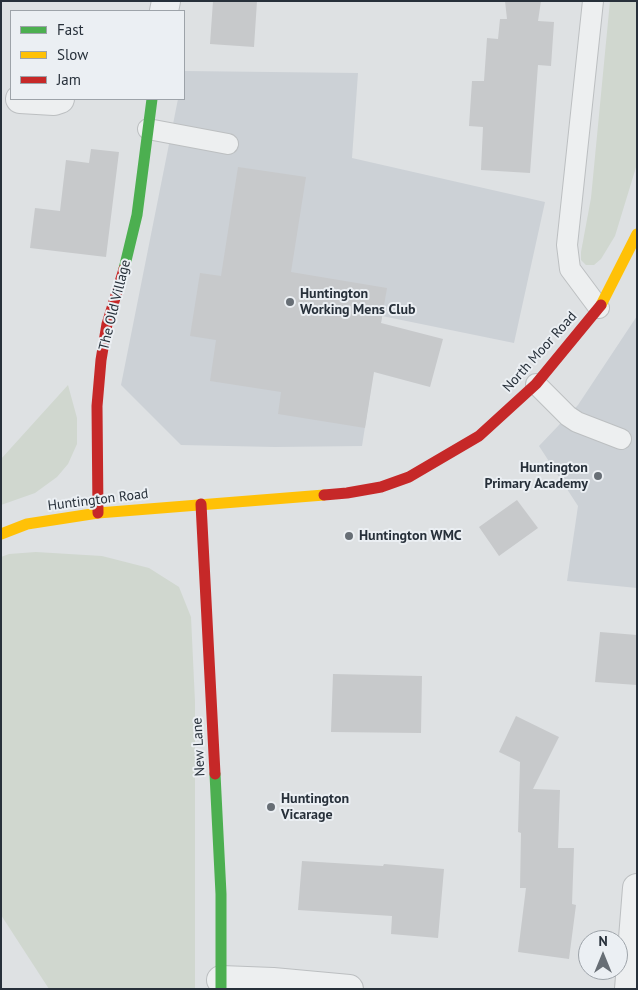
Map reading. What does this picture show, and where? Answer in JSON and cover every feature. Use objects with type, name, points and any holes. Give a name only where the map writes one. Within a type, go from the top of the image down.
[{"type":"street","points":[[31,100],[54,102],[58,100]]},
{"type":"street","name":"The Old Village","points":[[98,513],[98,406],[101,360],[107,324],[137,215],[152,100]]},
{"type":"street","name":"North Moor Road","points":[[201,504],[346,493],[381,487],[409,477],[479,436],[536,384],[599,308],[637,234]]},
{"type":"street","name":"Huntington Road","points":[[1,534],[27,524],[98,513],[201,504]]},
{"type":"street","name":"New Lane","points":[[201,504],[221,894],[221,985]]},
{"type":"street","points":[[629,989],[637,888]]},
{"type":"street","points":[[221,985],[273,982],[349,989]]},
{"type":"lane","points":[[593,1],[568,245],[570,269],[599,308]]},
{"type":"lane","points":[[148,129],[228,144]]},
{"type":"lane","points":[[536,384],[568,416],[577,422],[621,439]]},
{"type":"shaded area","points":[[610,1],[637,1],[637,164],[615,236],[601,259],[594,265],[586,265],[581,260],[581,252],[591,198]]},
{"type":"shaded area","points":[[185,71],[358,73],[352,158],[545,202],[514,343],[382,316],[362,446],[181,445],[121,385],[178,100],[185,100]]},
{"type":"shaded area","name":"Huntington Primary Academy","points":[[637,316],[637,588],[567,581],[578,506],[539,446],[578,405]]},
{"type":"shaded area","points":[[68,385],[77,418],[77,444],[68,464],[57,477],[35,493],[1,505],[1,459]]},
{"type":"shaded area","points":[[36,552],[102,556],[149,568],[179,587],[191,617],[195,702],[195,989],[49,989],[1,915],[1,557],[9,554]]},
{"type":"building","points":[[213,1],[257,1],[254,47],[210,44]]},
{"type":"building","points":[[505,1],[541,1],[538,21],[554,22],[551,66],[538,65],[530,173],[481,170],[483,127],[469,126],[472,81],[484,81],[487,38],[498,39],[500,19],[507,19]]},
{"type":"building","points":[[91,149],[119,152],[106,257],[30,248],[35,208],[60,211],[66,160],[89,163]]},
{"type":"building","name":"Huntington Working Mens Club","points":[[238,167],[306,177],[291,272],[387,288],[381,323],[443,339],[430,387],[374,372],[365,428],[278,414],[281,392],[210,381],[216,340],[190,336],[200,273],[221,276]]},
{"type":"building","points":[[517,500],[538,528],[499,556],[479,527]]},
{"type":"building","points":[[600,632],[637,635],[637,685],[595,682]]},
{"type":"building","points":[[333,674],[422,676],[421,733],[331,732]]},
{"type":"building","points":[[516,716],[559,737],[533,789],[560,790],[558,848],[574,848],[572,904],[576,905],[569,959],[518,952],[526,888],[520,888],[521,833],[518,832],[520,762],[499,752]]},
{"type":"building","points":[[302,861],[383,866],[384,864],[444,869],[438,938],[391,934],[392,916],[298,910]]},
{"type":"traffic: fast","points":[[124,269],[137,215],[152,100]]},
{"type":"traffic: fast","points":[[215,774],[221,894],[221,989]]},
{"type":"traffic: slow","points":[[601,305],[637,234]]},
{"type":"traffic: slow","points":[[1,534],[27,524],[98,513],[324,495]]},
{"type":"traffic: jam","points":[[98,513],[97,406],[101,360],[107,324],[124,269]]},
{"type":"traffic: jam","points":[[324,495],[381,487],[409,477],[479,436],[536,384],[601,305]]},
{"type":"traffic: jam","points":[[201,504],[215,774]]},
{"type":"place","name":"Huntington Working Mens Club","points":[[290,302]]},
{"type":"place","name":"Huntington Primary Academy","points":[[598,476]]},
{"type":"place","name":"Huntington WMC","points":[[349,536]]},
{"type":"place","name":"Huntington Vicarage","points":[[271,807]]}]
